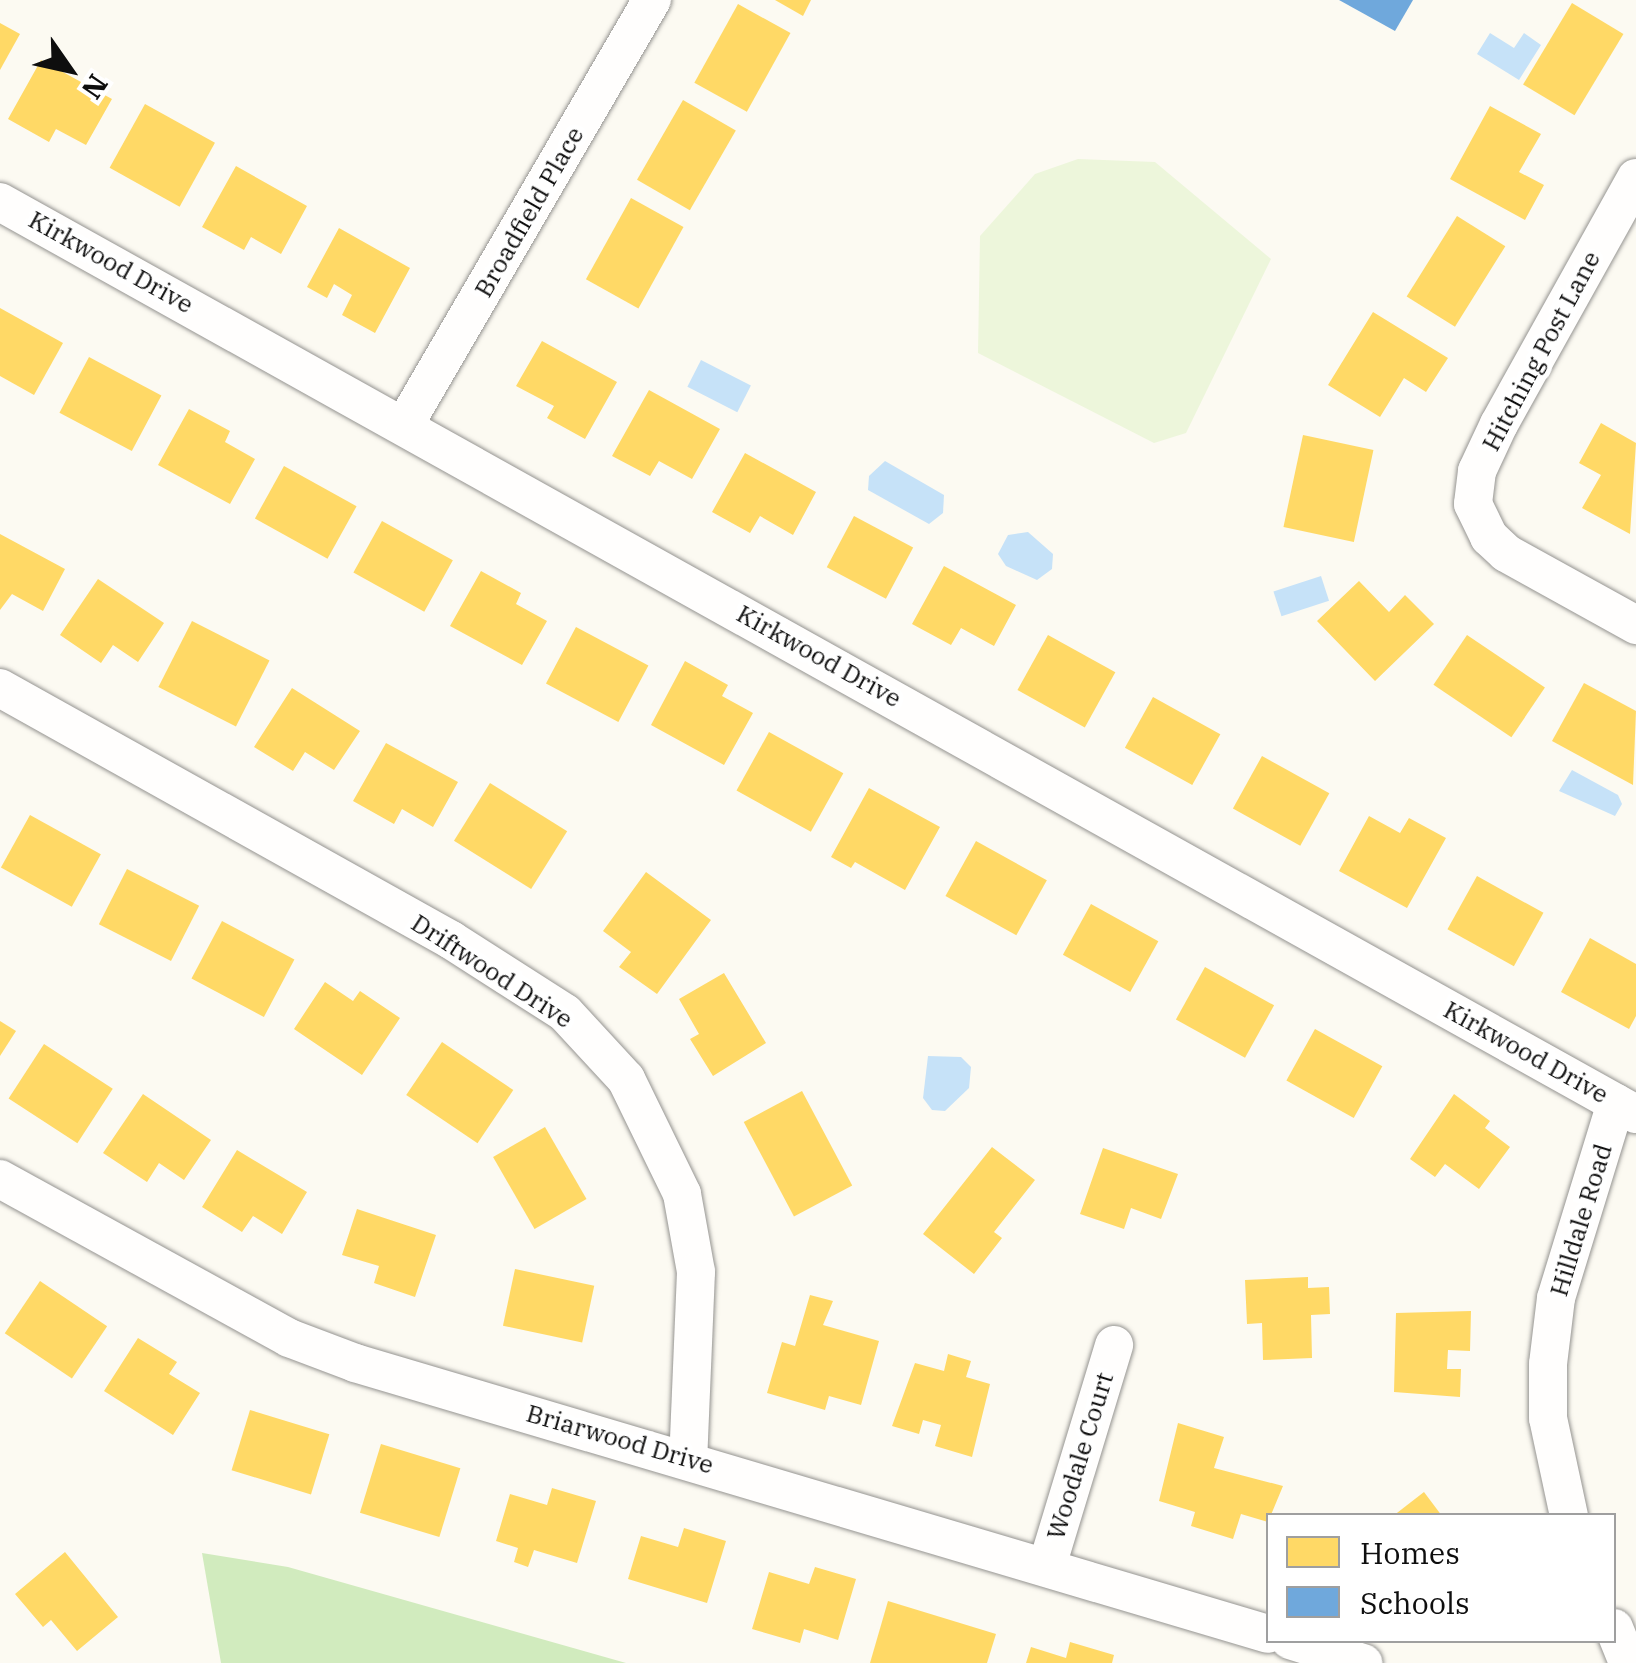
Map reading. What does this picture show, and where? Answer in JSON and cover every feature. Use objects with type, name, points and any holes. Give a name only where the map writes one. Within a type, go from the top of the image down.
[{"type":"street","name":"Broadfield Place","points":[[405,424],[652,0]]},
{"type":"street","name":"Hitching Post Lane","points":[[1636,178],[1499,424],[1477,471],[1474,504],[1489,537],[1506,553],[1636,625]]},
{"type":"street","name":"Kirkwood Drive","points":[[0,202],[405,424],[1626,1108]]},
{"type":"street","name":"Driftwood Drive","points":[[0,688],[451,940],[564,1013],[626,1080],[682,1194],[696,1272],[688,1458]]},
{"type":"street","name":"Hilldale Road","points":[[1568,1513],[1548,1418],[1548,1364],[1556,1298],[1626,1108]]},
{"type":"street","name":"Briarwood Drive","points":[[0,1179],[289,1338],[1266,1633]]},
{"type":"street","name":"Woodale Court","points":[[1048,1566],[1114,1346]]},
{"type":"street","points":[[1616,1633],[1628,1663]]},
{"type":"street","points":[[1300,1643],[1363,1663]]},
{"type":"green space","points":[[1078,159],[1155,162],[1271,259],[1186,433],[1154,443],[978,353],[980,236],[1035,174]]},
{"type":"green space","points":[[202,1553],[288,1567],[626,1663],[221,1663]]},
{"type":"water","points":[[1490,33],[1514,48],[1524,33],[1541,45],[1519,80],[1477,54]]},
{"type":"water","points":[[701,360],[751,385],[737,412],[687,387]]},
{"type":"water","points":[[885,461],[944,495],[943,513],[929,524],[868,490],[869,476]]},
{"type":"water","points":[[1028,532],[1053,554],[1052,569],[1037,580],[1006,566],[998,554],[1008,535]]},
{"type":"water","points":[[1321,576],[1329,601],[1281,616],[1273,591]]},
{"type":"water","points":[[1572,770],[1618,795],[1622,804],[1615,816],[1559,791]]},
{"type":"water","points":[[928,1056],[961,1057],[971,1067],[969,1088],[945,1111],[932,1110],[923,1098]]},
{"type":"building: Homes","points":[[775,0],[811,0],[803,16]]},
{"type":"building: Homes","points":[[1572,3],[1623,34],[1575,115],[1523,84]]},
{"type":"building: Homes","points":[[738,4],[790,33],[747,112],[694,83]]},
{"type":"building: Homes","points":[[0,23],[20,34],[0,70]]},
{"type":"building: Homes","points":[[41,60],[112,99],[86,145],[56,129],[49,142],[8,119]]},
{"type":"building: Homes","points":[[683,100],[736,130],[690,210],[637,180]]},
{"type":"building: Homes","points":[[145,104],[215,143],[180,207],[110,168]]},
{"type":"building: Homes","points":[[1490,106],[1541,134],[1519,172],[1544,185],[1525,220],[1450,179]]},
{"type":"building: Homes","points":[[236,166],[307,206],[281,254],[251,237],[244,250],[202,227]]},
{"type":"building: Homes","points":[[631,198],[683,227],[638,308],[586,279]]},
{"type":"building: Homes","points":[[1457,216],[1505,246],[1455,327],[1407,297]]},
{"type":"building: Homes","points":[[339,228],[410,268],[375,333],[342,315],[352,295],[334,284],[327,298],[307,287]]},
{"type":"building: Homes","points":[[0,308],[63,343],[34,395],[0,376]]},
{"type":"building: Homes","points":[[1373,312],[1448,358],[1426,392],[1404,378],[1380,417],[1328,385]]},
{"type":"building: Homes","points":[[542,341],[617,382],[585,439],[547,418],[554,406],[516,386]]},
{"type":"building: Homes","points":[[89,357],[161,395],[132,451],[59,413]]},
{"type":"building: Homes","points":[[649,390],[720,429],[692,479],[659,461],[650,476],[612,456]]},
{"type":"building: Homes","points":[[189,409],[230,431],[225,442],[255,459],[230,504],[158,465]]},
{"type":"building: Homes","points":[[1601,423],[1636,443],[1630,534],[1582,508],[1601,475],[1579,463]]},
{"type":"building: Homes","points":[[1303,435],[1373,450],[1354,542],[1283,527]]},
{"type":"building: Homes","points":[[745,453],[816,492],[793,535],[760,516],[750,533],[712,512]]},
{"type":"building: Homes","points":[[284,466],[357,506],[328,559],[255,518]]},
{"type":"building: Homes","points":[[854,516],[913,547],[886,599],[827,567]]},
{"type":"building: Homes","points":[[382,521],[453,560],[424,612],[353,573]]},
{"type":"building: Homes","points":[[0,534],[65,569],[43,611],[12,594],[0,610]]},
{"type":"building: Homes","points":[[944,566],[1016,605],[994,646],[961,628],[951,645],[912,624]]},
{"type":"building: Homes","points":[[481,571],[521,593],[516,604],[547,621],[522,665],[450,626]]},
{"type":"building: Homes","points":[[98,579],[164,623],[138,662],[113,645],[101,663],[60,635]]},
{"type":"building: Homes","points":[[1359,581],[1389,612],[1405,595],[1434,624],[1375,681],[1317,621]]},
{"type":"building: Homes","points":[[192,621],[270,660],[236,726],[158,687]]},
{"type":"building: Homes","points":[[576,627],[648,665],[618,722],[546,684]]},
{"type":"building: Homes","points":[[1048,635],[1115,672],[1085,727],[1017,690]]},
{"type":"building: Homes","points":[[1467,635],[1545,688],[1511,737],[1433,685]]},
{"type":"building: Homes","points":[[685,661],[728,685],[722,696],[753,713],[724,765],[651,725]]},
{"type":"building: Homes","points":[[1584,683],[1636,711],[1633,785],[1552,741]]},
{"type":"building: Homes","points":[[292,688],[360,731],[334,770],[305,752],[293,771],[254,747]]},
{"type":"building: Homes","points":[[1153,697],[1220,734],[1192,785],[1125,748]]},
{"type":"building: Homes","points":[[769,732],[843,773],[811,832],[737,791]]},
{"type":"building: Homes","points":[[386,743],[458,782],[433,827],[402,809],[394,824],[353,801]]},
{"type":"building: Homes","points":[[1262,756],[1329,793],[1300,846],[1233,808]]},
{"type":"building: Homes","points":[[490,783],[567,831],[531,889],[454,841]]},
{"type":"building: Homes","points":[[869,788],[940,827],[905,890],[855,862],[851,868],[831,857]]},
{"type":"building: Homes","points":[[30,815],[101,854],[72,907],[1,867]]},
{"type":"building: Homes","points":[[1369,816],[1400,833],[1409,818],[1446,838],[1407,908],[1339,871]]},
{"type":"building: Homes","points":[[976,841],[1047,880],[1016,935],[945,896]]},
{"type":"building: Homes","points":[[127,869],[199,906],[171,961],[99,924]]},
{"type":"building: Homes","points":[[646,872],[711,920],[657,994],[619,967],[631,952],[603,931]]},
{"type":"building: Homes","points":[[1477,876],[1543,913],[1514,966],[1447,929]]},
{"type":"building: Homes","points":[[1091,904],[1158,941],[1130,992],[1063,955]]},
{"type":"building: Homes","points":[[222,921],[294,959],[264,1017],[191,978]]},
{"type":"building: Homes","points":[[1590,938],[1636,964],[1636,1016],[1629,1029],[1561,992]]},
{"type":"building: Homes","points":[[1205,967],[1274,1005],[1245,1058],[1176,1019]]},
{"type":"building: Homes","points":[[724,973],[766,1043],[713,1076],[690,1039],[699,1034],[679,999]]},
{"type":"building: Homes","points":[[325,982],[353,1001],[360,991],[400,1018],[362,1075],[294,1029]]},
{"type":"building: Homes","points":[[0,1021],[16,1031],[0,1056]]},
{"type":"building: Homes","points":[[1315,1029],[1382,1066],[1354,1118],[1286,1081]]},
{"type":"building: Homes","points":[[442,1042],[513,1090],[478,1143],[406,1095]]},
{"type":"building: Homes","points":[[44,1044],[113,1089],[77,1143],[9,1099]]},
{"type":"building: Homes","points":[[802,1091],[852,1185],[794,1216],[744,1122]]},
{"type":"building: Homes","points":[[143,1094],[211,1140],[184,1180],[159,1163],[147,1182],[103,1153]]},
{"type":"building: Homes","points":[[1454,1094],[1490,1121],[1485,1128],[1510,1147],[1479,1189],[1445,1164],[1435,1177],[1410,1159]]},
{"type":"building: Homes","points":[[545,1127],[586,1199],[535,1229],[493,1157]]},
{"type":"building: Homes","points":[[992,1147],[1035,1180],[994,1232],[1002,1238],[974,1274],[923,1234]]},
{"type":"building: Homes","points":[[1103,1148],[1178,1174],[1161,1219],[1131,1208],[1124,1229],[1080,1214]]},
{"type":"building: Homes","points":[[237,1150],[307,1192],[282,1234],[253,1216],[242,1232],[202,1207]]},
{"type":"building: Homes","points":[[357,1209],[436,1235],[415,1297],[374,1283],[379,1266],[342,1255]]},
{"type":"building: Homes","points":[[515,1269],[594,1286],[582,1343],[503,1326]]},
{"type":"building: Homes","points":[[1308,1277],[1308,1288],[1329,1287],[1330,1314],[1311,1315],[1312,1358],[1263,1360],[1262,1323],[1247,1324],[1245,1280]]},
{"type":"building: Homes","points":[[40,1281],[107,1326],[72,1379],[5,1333]]},
{"type":"building: Homes","points":[[810,1295],[833,1301],[823,1325],[879,1341],[861,1405],[829,1396],[825,1410],[767,1393],[782,1342],[795,1346]]},
{"type":"building: Homes","points":[[1471,1311],[1470,1351],[1448,1350],[1447,1369],[1461,1369],[1460,1397],[1394,1392],[1396,1313]]},
{"type":"building: Homes","points":[[138,1338],[177,1362],[169,1374],[200,1393],[173,1435],[104,1391]]},
{"type":"building: Homes","points":[[948,1354],[971,1361],[966,1377],[990,1384],[972,1457],[935,1446],[941,1425],[923,1420],[919,1434],[892,1426],[915,1363],[944,1371]]},
{"type":"building: Homes","points":[[250,1410],[329,1434],[311,1495],[232,1470]]},
{"type":"building: Homes","points":[[1178,1423],[1224,1437],[1214,1468],[1283,1486],[1272,1513],[1266,1513],[1266,1521],[1241,1514],[1233,1539],[1191,1526],[1195,1512],[1159,1501]]},
{"type":"building: Homes","points":[[381,1444],[460,1468],[439,1537],[360,1513]]},
{"type":"building: Homes","points":[[552,1488],[596,1501],[577,1563],[534,1550],[528,1567],[514,1562],[518,1548],[496,1541],[510,1494],[547,1505]]},
{"type":"building: Homes","points":[[1424,1492],[1440,1513],[1397,1513]]},
{"type":"building: Homes","points":[[684,1528],[726,1541],[707,1603],[628,1579],[641,1536],[678,1547]]},
{"type":"building: Homes","points":[[65,1552],[118,1617],[77,1651],[51,1620],[43,1627],[15,1594]]},
{"type":"building: Homes","points":[[815,1567],[856,1579],[838,1640],[804,1629],[800,1643],[752,1629],[769,1572],[809,1584]]},
{"type":"building: Homes","points":[[888,1601],[996,1634],[987,1663],[870,1663]]},
{"type":"building: Homes","points":[[1070,1642],[1114,1655],[1112,1663],[1026,1663],[1031,1647],[1066,1658]]},
{"type":"building: Schools","points":[[1339,0],[1413,0],[1395,31]]}]
